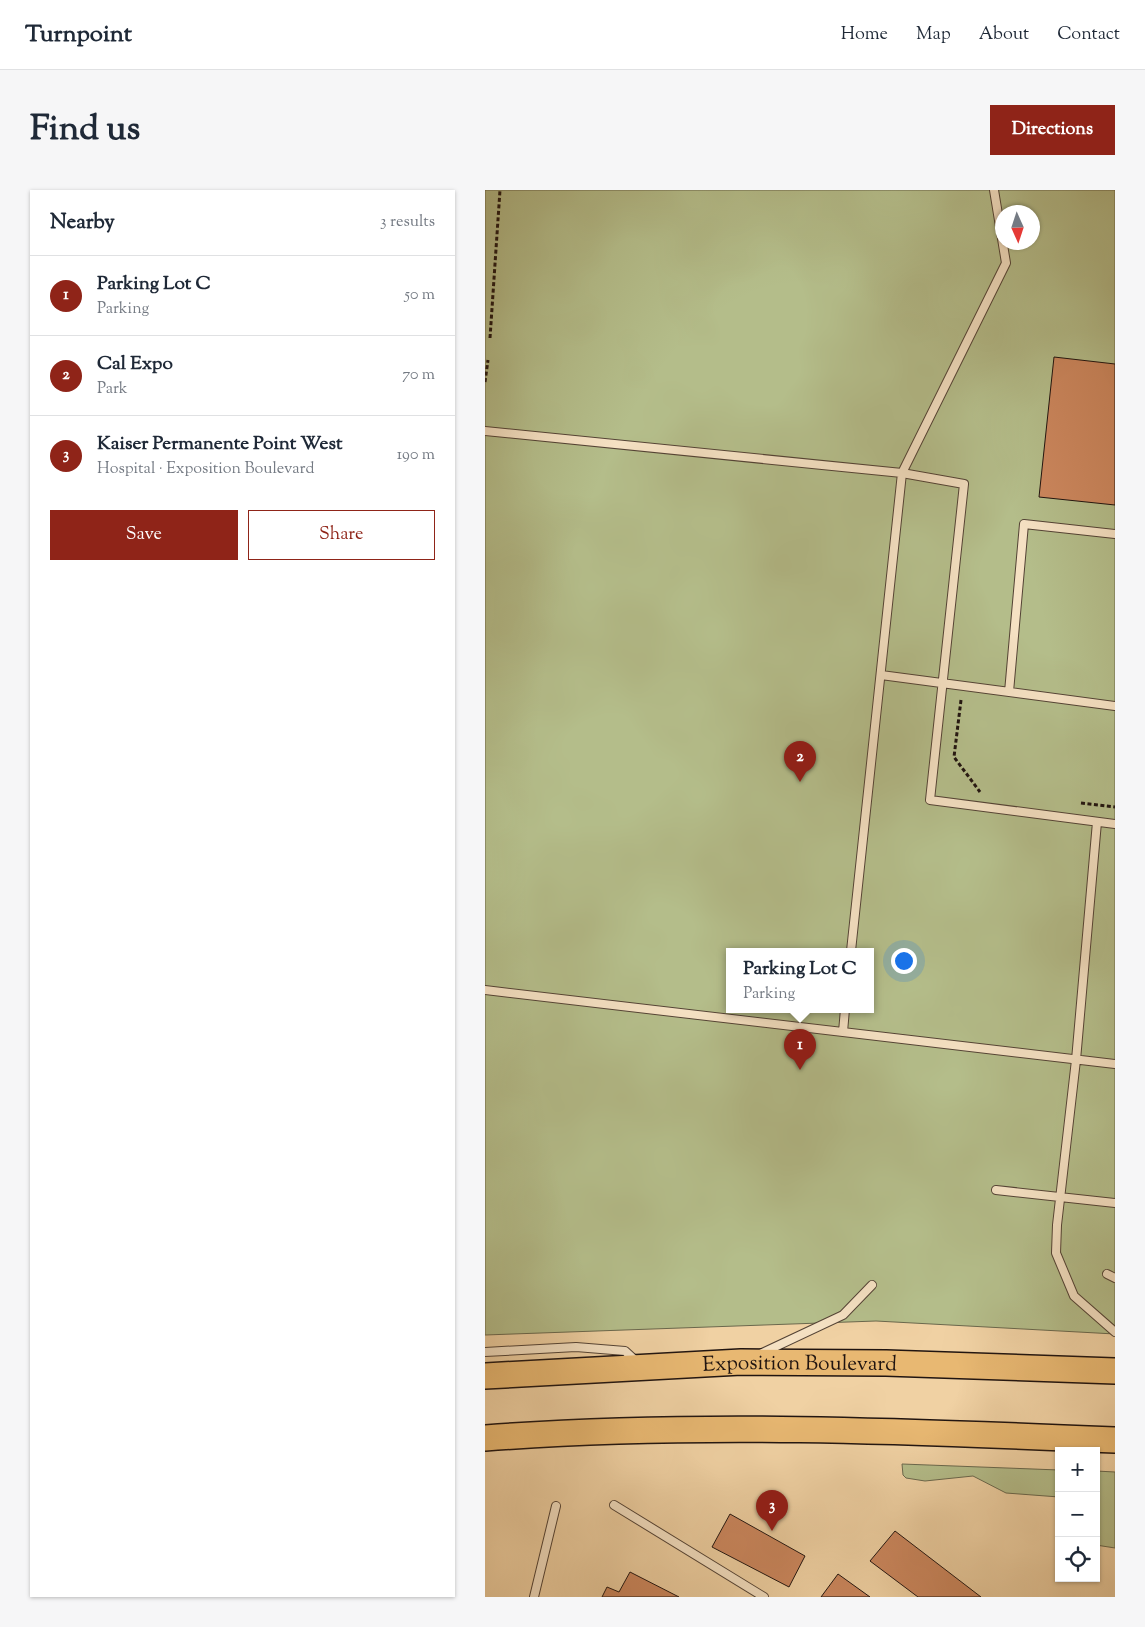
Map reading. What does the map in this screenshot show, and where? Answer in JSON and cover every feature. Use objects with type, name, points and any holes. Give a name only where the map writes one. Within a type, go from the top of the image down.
[{"type":"main road","name":"Exposition Boulevard","points":[[485,1376],[741,1362],[886,1363],[1115,1372]]},
{"type":"main road","points":[[485,1438],[641,1429],[739,1428],[1115,1440]]},
{"type":"lane","points":[[851,948],[902,473],[1006,263],[994,190]]},
{"type":"lane","points":[[485,432],[902,473],[964,484],[930,800],[1115,824]]},
{"type":"lane","points":[[1009,692],[1025,524],[1115,534]]},
{"type":"lane","points":[[881,675],[1115,706]]},
{"type":"lane","points":[[1097,822],[1075,1060],[1057,1224],[1056,1253],[1074,1296],[1115,1332]]},
{"type":"lane","points":[[485,990],[1115,1064]]},
{"type":"lane","points":[[843,1032],[845,1013]]},
{"type":"lane","points":[[996,1190],[1115,1203]]},
{"type":"lane","points":[[1107,1274],[1115,1278]]},
{"type":"lane","points":[[741,1362],[843,1315],[872,1285]]},
{"type":"lane","points":[[485,1352],[576,1347],[625,1351],[642,1367]]},
{"type":"lane","points":[[615,1505],[764,1597]]},
{"type":"lane","points":[[534,1597],[556,1506]]},
{"type":"path","points":[[490,338],[499,190]]},
{"type":"path","points":[[485,382],[488,360]]},
{"type":"path","points":[[962,686],[954,758],[980,792],[990,793]]},
{"type":"path","points":[[1077,803],[1115,807]]},
{"type":"green space","points":[[485,190],[1115,190],[1115,1334],[876,1321],[485,1335]]},
{"type":"green space","points":[[902,1464],[1055,1470],[1055,1497],[1006,1493],[973,1476],[925,1481],[906,1478],[903,1475]]},
{"type":"green space","points":[[1100,1471],[1115,1472],[1115,1548],[1100,1546]]},
{"type":"building","points":[[1054,357],[1115,364],[1115,505],[1039,497]]},
{"type":"building","points":[[730,1514],[805,1556],[789,1587],[712,1547]]},
{"type":"building","points":[[895,1531],[981,1597],[918,1597],[870,1561]]},
{"type":"building","points":[[630,1572],[679,1597],[602,1597],[607,1587],[619,1592]]},
{"type":"building","points":[[838,1574],[870,1597],[821,1597]]},
{"type":"place","name":"Cal Expo","points":[[800,782]]},
{"type":"place","name":"Parking Lot C","points":[[800,1070]]},
{"type":"place","name":"Kaiser Permanente Point West","points":[[772,1531]]}]
